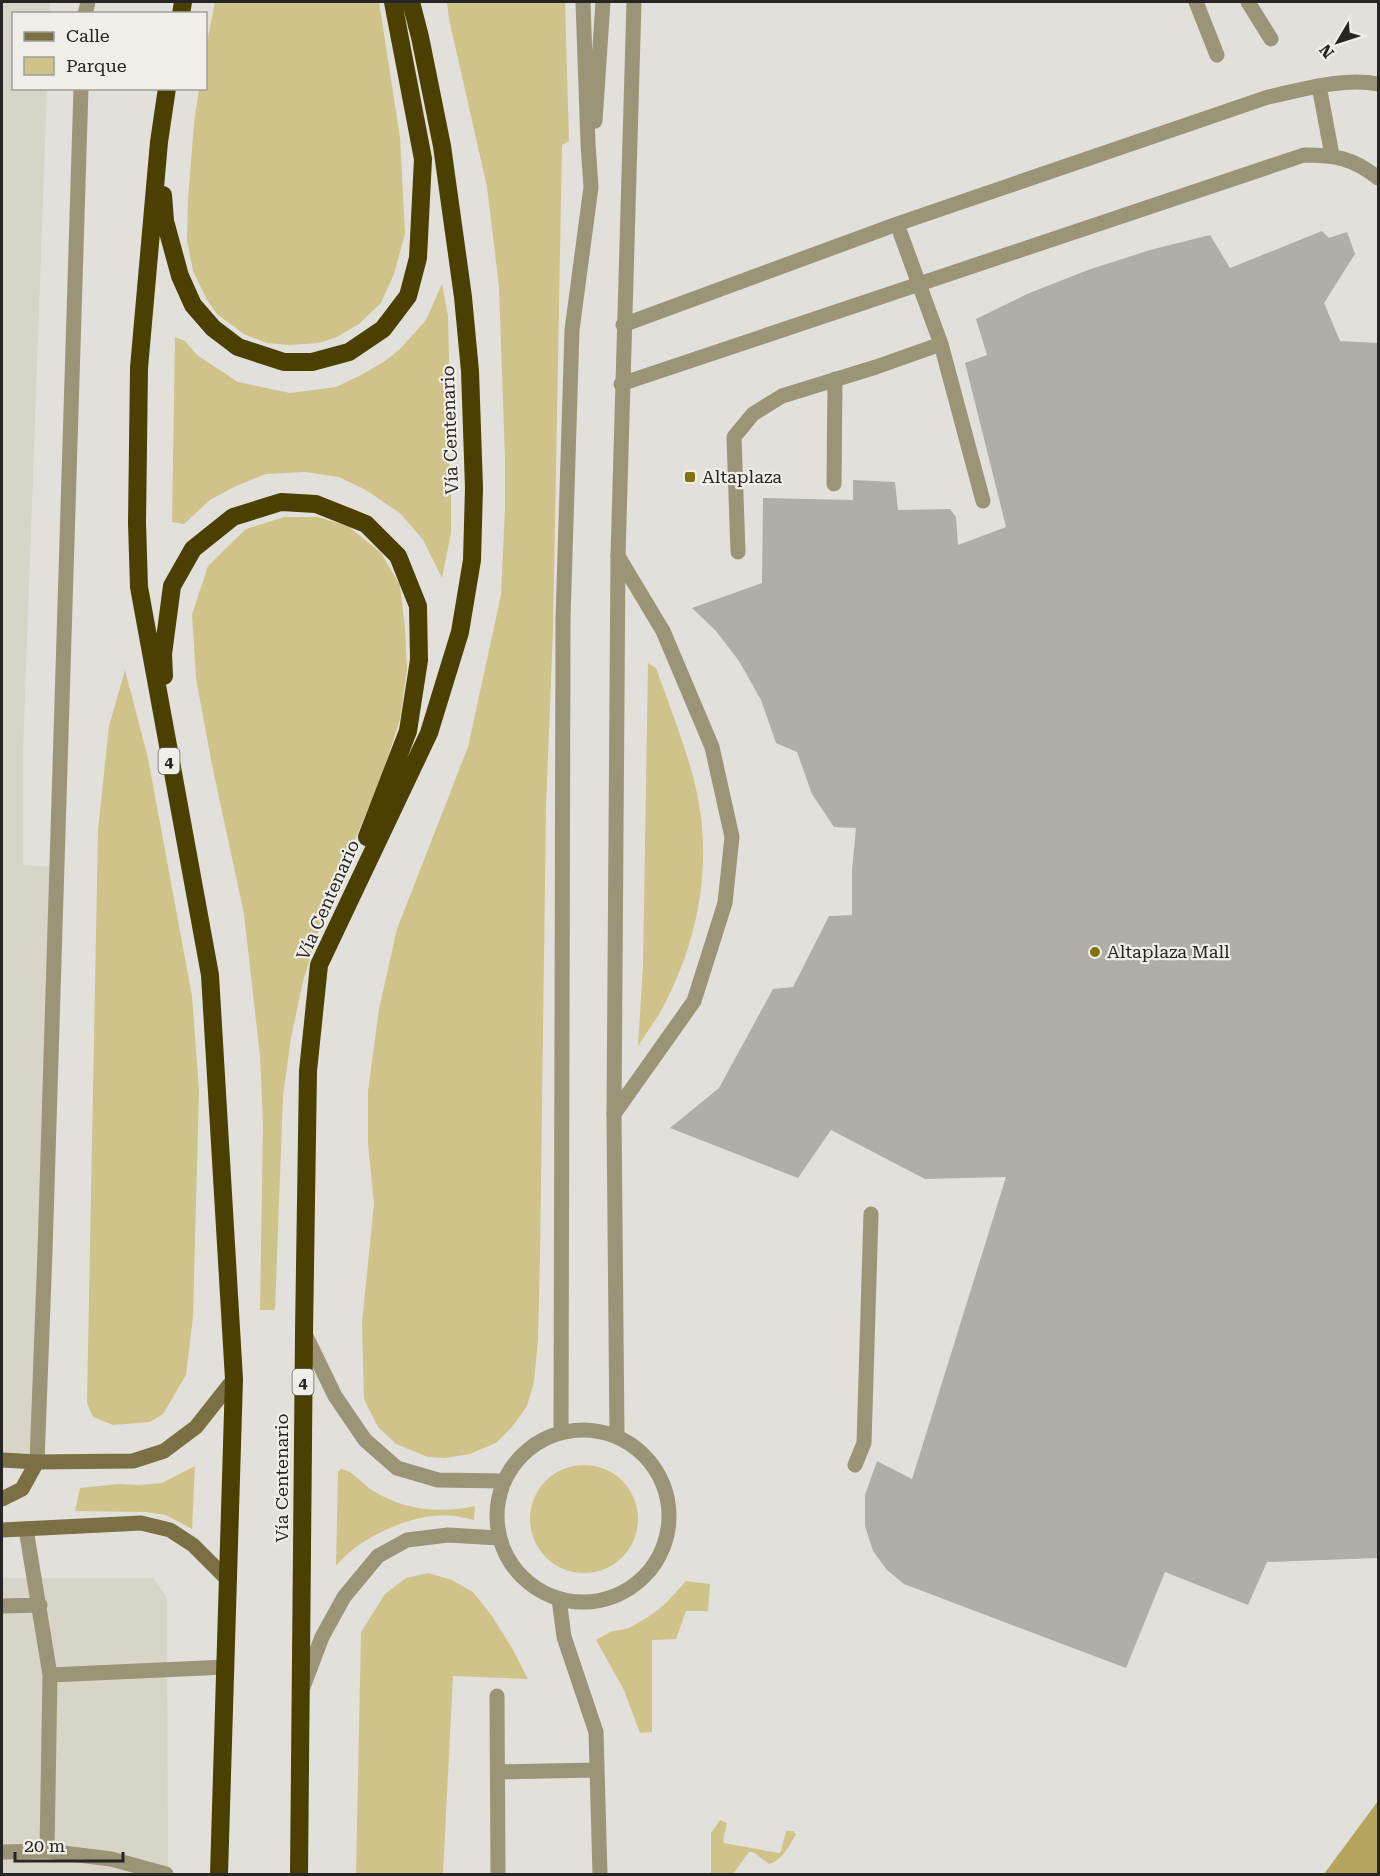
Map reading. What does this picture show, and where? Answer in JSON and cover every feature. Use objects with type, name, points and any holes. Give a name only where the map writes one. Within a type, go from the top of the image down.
[{"type":"highway","points":[[159,142],[165,221],[180,276],[194,305],[213,328],[238,347],[284,362],[312,362],[349,352],[383,329],[408,296],[418,258],[423,159],[393,2]]},
{"type":"highway","name":"Vía Centenario","points":[[300,1875],[308,1071],[318,965],[429,733],[460,632],[472,560],[473,465],[470,370],[463,297],[442,146],[411,2]]},
{"type":"highway","name":"4","points":[[167,90],[159,142],[139,368],[137,523],[139,587],[165,740],[210,975],[234,1379],[219,1875]]},
{"type":"highway","points":[[165,740],[163,654],[172,586],[193,549],[233,517],[281,502],[316,504],[366,524],[398,556],[418,606],[419,660],[408,730],[318,965]]},
{"type":"street","points":[[583,2],[591,188]]},
{"type":"street","points":[[561,1432],[562,619],[572,330],[591,188],[603,2]]},
{"type":"street","points":[[618,1437],[614,1114],[618,556],[621,384],[634,2]]},
{"type":"street","points":[[1196,2],[1217,55]]},
{"type":"street","points":[[1248,2],[1271,39]]},
{"type":"street","points":[[623,325],[897,224],[1268,97],[1319,86],[1366,82],[1378,84]]},
{"type":"street","points":[[1319,86],[1332,155]]},
{"type":"street","points":[[2,1499],[22,1490],[37,1462],[46,1240],[81,90]]},
{"type":"street","points":[[621,384],[1304,156],[1332,155],[1365,167],[1378,178]]},
{"type":"street","points":[[897,224],[941,344],[983,501]]},
{"type":"street","points":[[738,552],[734,437],[753,414],[782,396],[941,344]]},
{"type":"street","points":[[834,484],[835,380]]},
{"type":"street","points":[[614,1114],[694,1001],[725,903],[732,837],[712,747],[663,631],[618,556]]},
{"type":"street","points":[[855,1465],[864,1443],[871,1214]]},
{"type":"street","points":[[304,1333],[335,1396],[365,1440],[397,1468],[438,1480],[503,1481]]},
{"type":"street","points":[[2,1460],[133,1461],[165,1451],[196,1427],[234,1379]]},
{"type":"street","points":[[589,1430],[618,1437],[636,1448],[652,1464],[663,1485],[669,1506],[668,1529],[659,1557],[641,1580],[616,1596],[588,1602],[559,1599],[532,1586],[512,1564],[499,1538],[496,1509],[503,1481],[517,1459],[537,1442],[561,1432],[589,1430]]},
{"type":"street","points":[[2,1530],[141,1523],[170,1530],[193,1545],[228,1581]]},
{"type":"street","points":[[26,1529],[50,1675],[47,1851]]},
{"type":"street","points":[[301,1692],[322,1637],[344,1596],[378,1556],[407,1540],[448,1535],[499,1538]]},
{"type":"street","points":[[559,1599],[564,1637],[596,1732],[600,1875]]},
{"type":"street","points":[[2,1606],[40,1605]]},
{"type":"street","points":[[50,1675],[226,1667]]},
{"type":"street","points":[[497,1696],[498,1875]]},
{"type":"street","points":[[498,1772],[597,1770]]},
{"type":"street","points":[[2,1852],[47,1851],[111,1859],[166,1875]]},
{"type":"shaded area","points":[[2,2],[50,2],[50,12],[12,12],[12,90],[47,90],[23,751],[23,865],[57,867],[37,1462],[2,1460]]},
{"type":"shaded area","points":[[2,1578],[153,1578],[167,1597],[168,1874],[2,1874]]},
{"type":"shaded area","points":[[1378,1801],[1378,1874],[1324,1874]]},
{"type":"green space","points":[[215,2],[379,2],[400,137],[405,234],[394,274],[381,303],[359,324],[337,337],[319,343],[290,345],[267,343],[244,334],[217,314],[207,300],[193,271],[187,240],[188,200],[199,90],[207,90],[207,42]]},
{"type":"green space","points":[[447,2],[565,2],[569,141],[562,145],[553,630],[546,808],[538,1340],[534,1382],[527,1406],[512,1427],[496,1443],[470,1454],[445,1458],[428,1457],[396,1444],[378,1427],[364,1399],[362,1323],[374,1204],[368,1144],[368,1091],[379,1009],[397,929],[468,747],[501,595],[505,459],[499,287],[487,187]]},
{"type":"green space","points":[[442,284],[448,316],[451,533],[442,578],[423,540],[401,514],[366,490],[339,477],[305,472],[266,474],[210,500],[184,524],[172,522],[175,337],[185,341],[197,355],[238,382],[290,393],[336,387],[385,361],[400,349],[426,320]]},
{"type":"green space","points":[[284,517],[318,517],[348,526],[381,553],[400,585],[407,669],[400,719],[382,776],[325,910],[303,981],[291,1038],[283,1096],[275,1310],[260,1310],[263,1123],[260,1056],[244,914],[196,678],[192,614],[208,566],[246,529]]},
{"type":"green space","points":[[648,663],[656,668],[694,780],[701,817],[703,867],[697,915],[683,962],[660,1012],[638,1046],[643,966]]},
{"type":"green space","points":[[125,670],[148,758],[192,996],[199,1090],[193,1317],[186,1375],[163,1414],[150,1422],[113,1425],[93,1417],[87,1403],[98,830],[109,726]]},
{"type":"green space","points":[[584,1465],[605,1469],[622,1481],[634,1498],[638,1519],[634,1540],[622,1557],[605,1569],[584,1573],[563,1569],[546,1557],[534,1540],[530,1519],[534,1498],[546,1481],[563,1469]]},
{"type":"green space","points":[[195,1466],[192,1529],[166,1515],[145,1512],[75,1511],[80,1488],[162,1483]]},
{"type":"green space","points":[[341,1469],[350,1472],[384,1497],[409,1506],[448,1510],[475,1506],[474,1520],[440,1515],[407,1522],[390,1528],[359,1545],[336,1566],[338,1472]]},
{"type":"green space","points":[[428,1573],[452,1580],[473,1592],[492,1616],[528,1679],[453,1676],[443,1874],[356,1874],[361,1632],[385,1594],[406,1578]]},
{"type":"green space","points":[[686,1581],[710,1584],[708,1611],[686,1611],[676,1639],[652,1640],[652,1732],[640,1733],[624,1690],[596,1640],[610,1632],[629,1628],[648,1617],[664,1605]]},
{"type":"green space","points":[[720,1820],[727,1823],[724,1843],[779,1853],[786,1831],[793,1831],[796,1834],[785,1852],[774,1862],[769,1864],[753,1852],[749,1852],[733,1874],[711,1874],[711,1833]]},
{"type":"building","name":"Altaplaza Mall","points":[[1322,231],[1329,238],[1347,232],[1355,254],[1324,303],[1340,341],[1378,343],[1378,1558],[1267,1562],[1248,1605],[1165,1572],[1126,1668],[904,1584],[887,1570],[873,1551],[865,1526],[865,1495],[877,1461],[912,1479],[1006,1177],[925,1179],[831,1130],[798,1178],[670,1128],[719,1088],[773,989],[793,987],[829,916],[852,915],[852,870],[856,828],[834,827],[812,794],[797,752],[776,743],[761,700],[739,661],[716,631],[692,608],[762,583],[763,498],[853,500],[853,480],[895,482],[898,510],[950,509],[956,517],[958,545],[1006,527],[965,363],[987,355],[976,319],[1027,294],[1088,270],[1150,250],[1210,235],[1230,268]]},
{"type":"place","name":"Altaplaza","points":[[690,477]]},
{"type":"place","name":"Altaplaza Mall","points":[[1095,952]]}]
